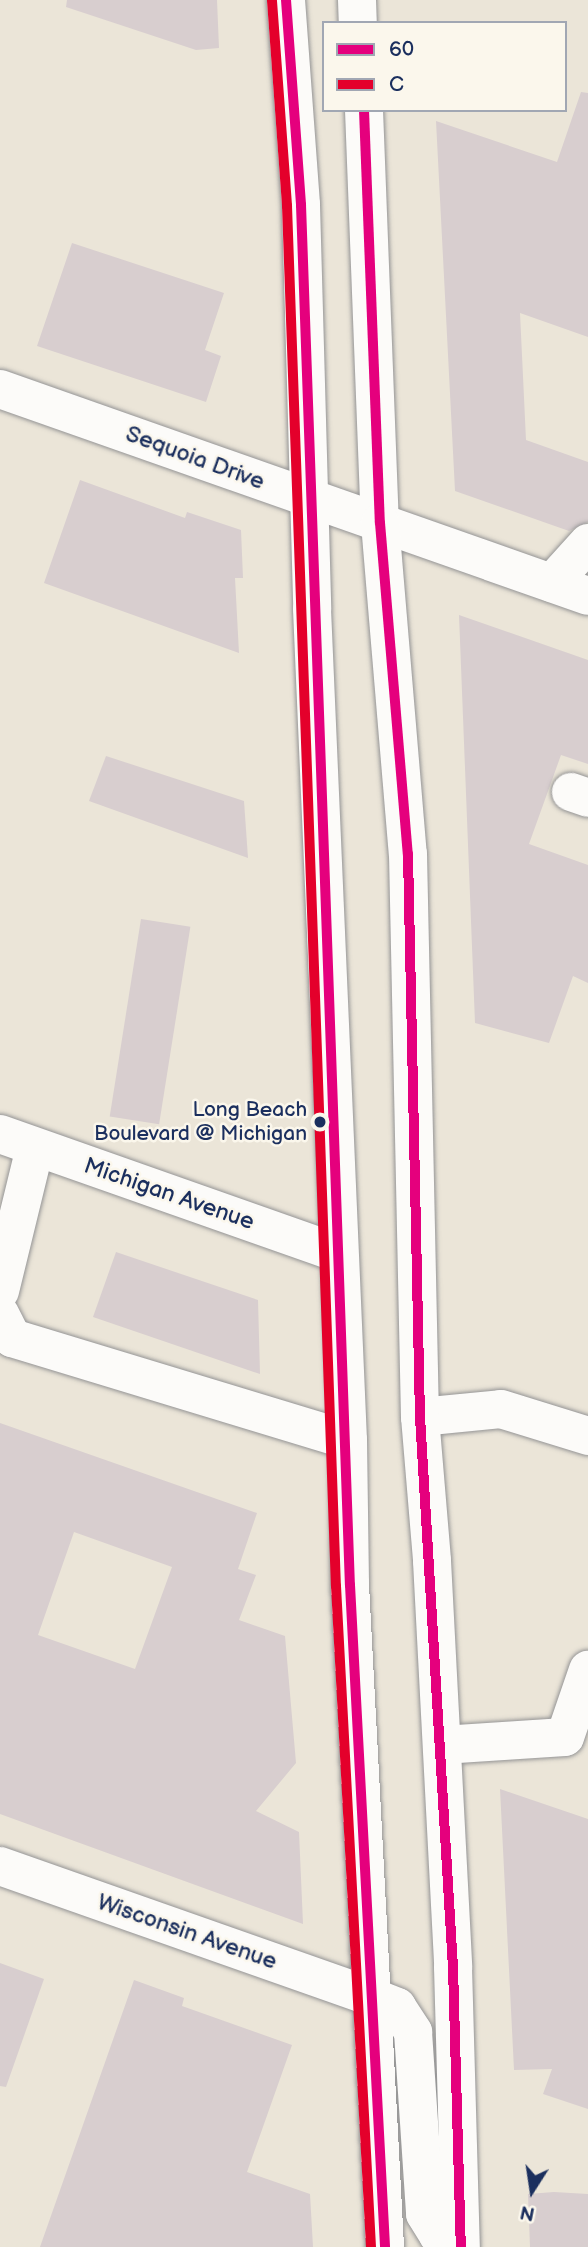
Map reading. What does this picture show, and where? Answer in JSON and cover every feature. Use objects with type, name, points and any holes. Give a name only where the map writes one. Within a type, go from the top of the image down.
[{"type":"main road","points":[[286,0],[301,205],[337,1253],[385,2247]]},
{"type":"main road","points":[[357,0],[358,21]]},
{"type":"main road","points":[[364,112],[380,523],[408,854],[420,1417],[442,1745],[460,2247]]},
{"type":"main road","name":"Sequoia Drive","points":[[0,389],[588,596]]},
{"type":"main road","points":[[552,583],[588,543]]},
{"type":"main road","name":"Michigan Avenue","points":[[0,1134],[337,1253]]},
{"type":"main road","points":[[0,1291],[36,1146]]},
{"type":"main road","points":[[0,1314],[12,1338],[348,1440]]},
{"type":"main road","points":[[420,1417],[501,1409],[588,1436]]},
{"type":"main road","points":[[442,1745],[565,1737],[588,1670]]},
{"type":"main road","name":"Wisconsin Avenue","points":[[0,1866],[397,2007],[413,2032],[425,2214],[438,2235],[460,2247]]},
{"type":"building","points":[[67,0],[217,0],[219,48],[196,50],[66,7]]},
{"type":"building","points":[[581,92],[588,93],[588,337],[520,313],[526,440],[588,462],[588,522],[569,531],[455,491],[436,121],[557,162]]},
{"type":"building","points":[[72,243],[224,293],[205,350],[221,356],[206,402],[37,346]]},
{"type":"building","points":[[80,480],[185,518],[187,512],[241,530],[243,578],[235,578],[239,653],[44,583]]},
{"type":"building","points":[[459,615],[588,660],[588,764],[561,755],[529,844],[588,865],[588,983],[573,976],[549,1043],[475,1023]]},
{"type":"building","points":[[106,756],[244,801],[248,858],[89,801]]},
{"type":"building","points":[[141,919],[190,927],[159,1124],[110,1117]]},
{"type":"building","points":[[116,1252],[258,1300],[260,1374],[93,1317]]},
{"type":"building","points":[[0,1423],[257,1513],[238,1569],[256,1575],[239,1620],[285,1636],[296,1763],[256,1811],[299,1832],[303,1924],[0,1814]],"holes":[[[74,1532],[172,1567],[135,1669],[38,1635]]]},
{"type":"building","points":[[500,1789],[588,1819],[588,2109],[543,2094],[552,2069],[514,2070]]},
{"type":"building","points":[[0,1963],[44,1979],[6,2087],[0,2086]]},
{"type":"building","points":[[134,1980],[184,1998],[182,2006],[292,2045],[247,2172],[310,2194],[313,2247],[40,2247]]},
{"type":"building","points":[[528,2194],[588,2194],[588,2247],[530,2247]]},
{"type":"transit line","name":"60","points":[[286,0],[301,205],[350,1585],[385,2247]]},
{"type":"transit line","name":"C","points":[[272,1],[287,206],[336,1586],[371,2247]]},
{"type":"transit line","name":"60","points":[[364,112],[380,523],[408,854],[420,1417],[453,1967],[461,2247]]},
{"type":"place","name":"Long Beach Boulevard @ Michigan","points":[[320,1122]]}]
